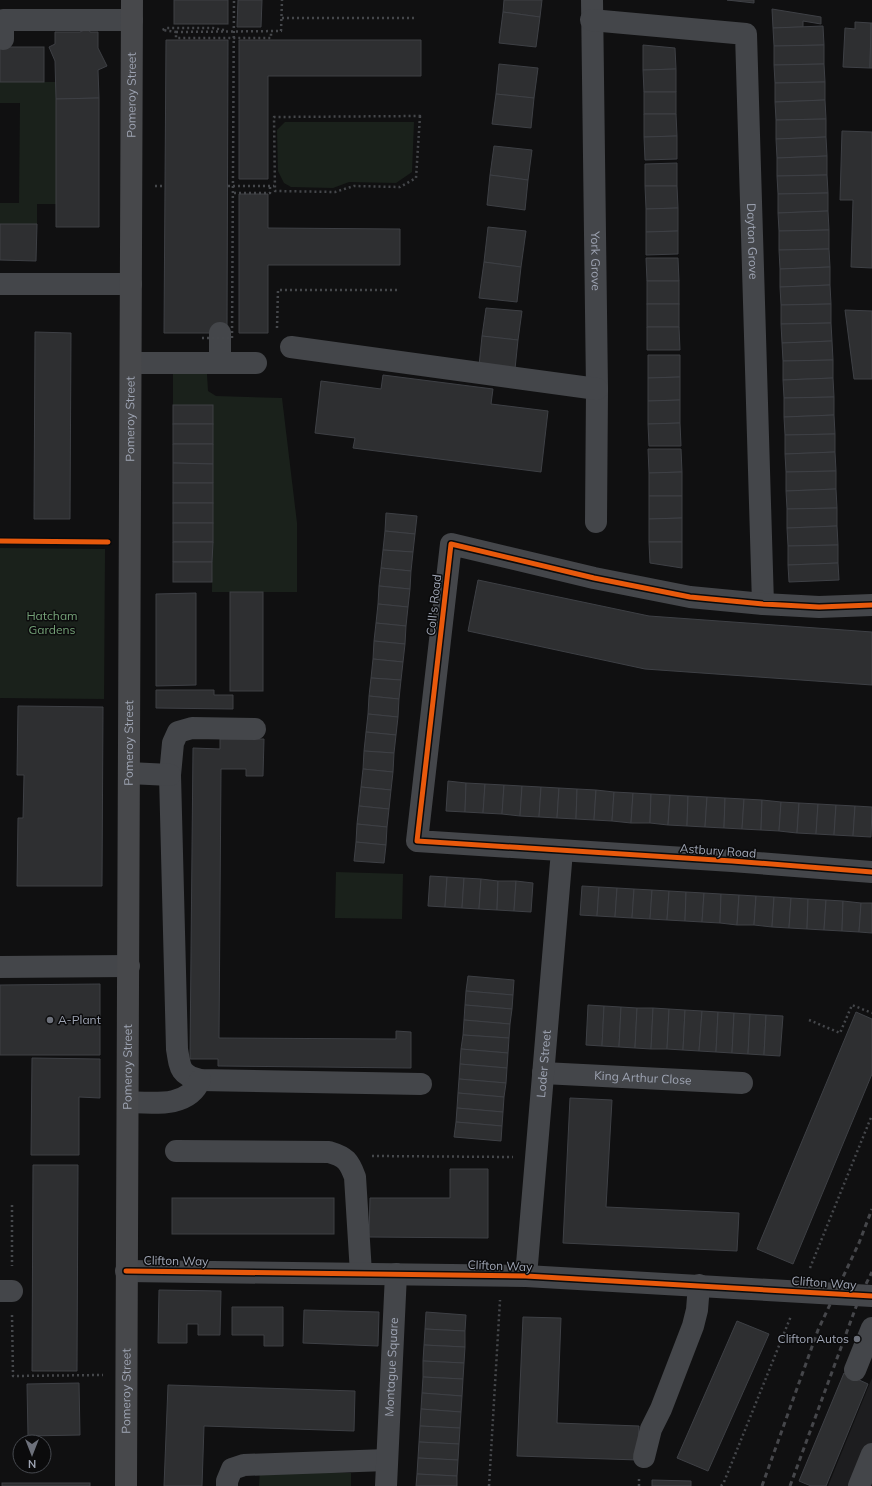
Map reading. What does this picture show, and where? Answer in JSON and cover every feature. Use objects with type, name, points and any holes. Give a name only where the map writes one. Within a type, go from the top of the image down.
[{"type":"main road","name":"Pomeroy Street","points":[[126,1486],[132,10]]},
{"type":"street","points":[[3,39],[3,20],[132,10]]},
{"type":"street","name":"York Grove","points":[[591,10],[597,389],[596,522]]},
{"type":"street","name":"Dayton Grove","points":[[591,10],[746,34],[763,604]]},
{"type":"street","points":[[0,284],[131,284]]},
{"type":"street","points":[[211,336],[220,363]]},
{"type":"street","points":[[284,341],[597,389]]},
{"type":"street","points":[[131,363],[256,363]]},
{"type":"street","name":"Coll's Road","points":[[562,851],[417,841],[451,544],[594,578],[690,597],[763,604]]},
{"type":"street","points":[[763,604],[819,606],[872,605]]},
{"type":"street","points":[[255,729],[192,728],[178,732],[173,743],[170,775],[177,1049],[180,1066],[188,1077],[200,1080],[421,1084]]},
{"type":"street","points":[[128,773],[170,775]]},
{"type":"street","name":"Astbury Road","points":[[562,851],[732,861],[872,872]]},
{"type":"street","name":"Loder Street","points":[[526,1276],[562,851]]},
{"type":"street","points":[[0,967],[128,966]]},
{"type":"street","name":"King Arthur Close","points":[[543,1073],[742,1083]]},
{"type":"street","points":[[128,1102],[168,1102],[182,1099],[191,1095],[196,1090],[200,1080]]},
{"type":"street","points":[[176,1151],[329,1152],[341,1156],[350,1163],[355,1177],[361,1273]]},
{"type":"street","name":"Clifton Way","points":[[126,1271],[501,1275],[700,1285],[872,1296]]},
{"type":"street","name":"Montague Square","points":[[386,1486],[396,1274]]},
{"type":"street","points":[[644,1457],[651,1428],[661,1409],[693,1326],[697,1310],[700,1285]]},
{"type":"street","points":[[855,1370],[872,1328]]},
{"type":"street","points":[[859,1486],[872,1454]]},
{"type":"street","points":[[227,1486],[227,1481],[232,1469],[244,1464],[387,1460]]},
{"type":"path","points":[[211,336],[232,338],[234,0]]},
{"type":"path","points":[[224,30],[213,33],[162,30],[167,28],[213,28],[224,30],[281,30],[282,0]]},
{"type":"path","points":[[282,18],[415,18]]},
{"type":"path","points":[[176,32],[176,38],[270,38],[270,30]]},
{"type":"path","points":[[274,116],[420,116],[416,178],[400,187],[354,186],[335,192],[275,191],[274,186],[274,116]]},
{"type":"path","points":[[228,186],[274,186]]},
{"type":"path","points":[[234,193],[270,193],[270,186]]},
{"type":"path","points":[[284,341],[278,290],[399,290]]},
{"type":"path","points":[[809,1020],[840,1033],[852,1005],[872,1013]]},
{"type":"path","points":[[720,1486],[724,1482],[872,1115]]},
{"type":"path","points":[[341,1156],[536,1157]]},
{"type":"path","points":[[12,1205],[6,1291],[13,1376],[91,1375]]},
{"type":"path","points":[[489,1486],[501,1275]]},
{"type":"shaded area","points":[[872,1378],[872,1486],[828,1486]]},
{"type":"green space","points":[[0,82],[56,82],[56,204],[37,204],[37,224],[0,224],[0,203],[19,203],[20,103],[0,103]]},
{"type":"green space","points":[[285,122],[414,122],[412,172],[396,183],[349,182],[333,188],[291,187],[284,183],[278,171],[277,130]]},
{"type":"green space","points":[[173,374],[207,374],[208,391],[216,396],[282,398],[297,523],[297,592],[212,592],[213,405],[173,405]]},
{"type":"green space","name":"Hatcham Gardens","points":[[0,548],[105,549],[104,699],[0,698]]},
{"type":"green space","points":[[336,872],[403,874],[402,919],[335,918]]},
{"type":"green space","points":[[260,1470],[351,1473],[351,1486],[259,1486]]},
{"type":"building","points":[[174,0],[228,0],[228,24],[174,24]]},
{"type":"building","points":[[238,0],[262,0],[261,27],[237,27]]},
{"type":"building","points":[[504,0],[542,0],[540,17],[503,12]]},
{"type":"building","points":[[727,0],[754,0],[754,3]]},
{"type":"building","points":[[772,9],[821,17],[821,24],[803,21],[803,27],[773,28]]},
{"type":"building","points":[[503,12],[540,17],[536,47],[499,43]]},
{"type":"building","points":[[855,22],[871,23],[870,68],[843,67],[845,28],[855,29]]},
{"type":"building","points":[[871,23],[872,68],[870,68]]},
{"type":"building","points":[[823,26],[824,45],[774,46],[773,28]]},
{"type":"building","points":[[88,28],[90,32],[98,32],[98,48],[107,66],[98,70],[99,98],[56,99],[55,61],[49,47],[55,44],[55,32],[80,32]]},
{"type":"building","points":[[166,40],[228,40],[227,333],[164,333]]},
{"type":"building","points":[[239,40],[421,40],[421,76],[268,76],[268,179],[239,179]]},
{"type":"building","points":[[643,45],[675,48],[676,69],[643,70]]},
{"type":"building","points":[[824,45],[824,64],[774,65],[774,46]]},
{"type":"building","points":[[0,47],[44,47],[44,82],[0,82]]},
{"type":"building","points":[[499,64],[538,68],[534,98],[496,94]]},
{"type":"building","points":[[824,64],[825,82],[775,83],[774,65]]},
{"type":"building","points":[[676,69],[676,92],[644,92],[643,70]]},
{"type":"building","points":[[825,82],[825,100],[775,102],[775,83]]},
{"type":"building","points":[[644,92],[676,92],[676,114],[644,114]]},
{"type":"building","points":[[496,94],[534,98],[531,128],[492,124]]},
{"type":"building","points":[[99,98],[99,227],[56,227],[56,99]]},
{"type":"building","points":[[825,100],[826,119],[776,120],[775,102]]},
{"type":"building","points":[[644,114],[676,114],[677,136],[644,137]]},
{"type":"building","points":[[826,119],[826,137],[776,139],[776,120]]},
{"type":"building","points":[[842,131],[872,132],[872,268],[851,267],[853,200],[840,200]]},
{"type":"building","points":[[677,136],[677,159],[645,160],[644,137]]},
{"type":"building","points":[[826,137],[827,156],[777,158],[776,139]]},
{"type":"building","points":[[494,146],[532,150],[528,180],[490,175]]},
{"type":"building","points":[[827,156],[827,175],[777,176],[777,158]]},
{"type":"building","points":[[677,163],[677,186],[645,186],[645,164]]},
{"type":"building","points":[[490,175],[528,180],[525,210],[487,205]]},
{"type":"building","points":[[827,175],[828,193],[778,194],[777,176]]},
{"type":"building","points":[[645,186],[677,186],[678,208],[646,209]]},
{"type":"building","points":[[828,193],[828,211],[778,213],[778,194]]},
{"type":"building","points":[[239,194],[268,194],[268,228],[400,229],[400,265],[268,265],[268,333],[239,333]]},
{"type":"building","points":[[678,208],[678,231],[646,232],[646,209]]},
{"type":"building","points":[[828,211],[829,230],[779,231],[778,213]]},
{"type":"building","points":[[0,224],[37,224],[36,261],[0,260]]},
{"type":"building","points":[[488,227],[526,231],[521,267],[484,262]]},
{"type":"building","points":[[829,230],[829,249],[779,250],[779,231]]},
{"type":"building","points":[[678,231],[678,254],[646,255],[646,232]]},
{"type":"building","points":[[829,249],[830,267],[780,269],[779,250]]},
{"type":"building","points":[[646,258],[678,258],[679,281],[647,281]]},
{"type":"building","points":[[484,262],[521,267],[517,302],[479,298]]},
{"type":"building","points":[[830,267],[830,285],[780,287],[780,269]]},
{"type":"building","points":[[647,281],[679,281],[679,304],[647,304]]},
{"type":"building","points":[[830,285],[831,304],[781,305],[780,287]]},
{"type":"building","points":[[647,304],[679,304],[679,327],[647,327]]},
{"type":"building","points":[[831,304],[831,323],[781,324],[781,305]]},
{"type":"building","points":[[486,308],[522,311],[518,340],[482,336]]},
{"type":"building","points":[[845,310],[872,311],[872,379],[854,379]]},
{"type":"building","points":[[831,323],[832,341],[782,343],[781,324]]},
{"type":"building","points":[[647,327],[679,327],[680,350],[647,350]]},
{"type":"building","points":[[35,332],[71,333],[70,519],[34,519]]},
{"type":"building","points":[[482,336],[518,340],[515,369],[479,366]]},
{"type":"building","points":[[832,341],[833,360],[783,361],[782,343]]},
{"type":"building","points":[[648,355],[680,355],[680,377],[648,378]]},
{"type":"building","points":[[833,360],[833,378],[783,380],[783,361]]},
{"type":"building","points":[[383,375],[493,389],[491,404],[548,411],[541,472],[353,448],[355,438],[315,433],[321,381],[381,389]]},
{"type":"building","points":[[680,377],[680,400],[648,401],[648,378]]},
{"type":"building","points":[[833,378],[834,397],[784,398],[783,380]]},
{"type":"building","points":[[834,397],[834,415],[784,417],[784,398]]},
{"type":"building","points":[[680,400],[680,423],[648,424],[648,401]]},
{"type":"building","points":[[173,405],[213,405],[213,424],[173,424]]},
{"type":"building","points":[[834,415],[835,434],[785,435],[784,417]]},
{"type":"building","points":[[680,423],[681,446],[649,446],[648,424]]},
{"type":"building","points":[[173,424],[213,424],[213,444],[173,444]]},
{"type":"building","points":[[835,434],[835,452],[785,454],[785,435]]},
{"type":"building","points":[[173,444],[213,444],[213,464],[173,463]]},
{"type":"building","points":[[648,449],[681,449],[682,472],[649,473]]},
{"type":"building","points":[[835,452],[836,471],[786,472],[785,454]]},
{"type":"building","points":[[173,463],[213,464],[213,483],[173,483]]},
{"type":"building","points":[[836,471],[836,489],[786,491],[786,472]]},
{"type":"building","points":[[682,472],[682,496],[649,496],[649,473]]},
{"type":"building","points":[[173,483],[213,483],[213,503],[173,503]]},
{"type":"building","points":[[836,489],[837,508],[787,509],[786,491]]},
{"type":"building","points":[[649,496],[682,496],[682,518],[649,519]]},
{"type":"building","points":[[173,503],[213,503],[213,523],[173,523]]},
{"type":"building","points":[[837,508],[837,526],[787,528],[787,509]]},
{"type":"building","points":[[386,513],[417,516],[415,534],[385,531]]},
{"type":"building","points":[[682,518],[682,542],[649,542],[649,519]]},
{"type":"building","points":[[173,523],[213,523],[213,542],[173,542]]},
{"type":"building","points":[[837,526],[838,545],[788,546],[787,528]]},
{"type":"building","points":[[385,531],[415,534],[413,552],[383,550]]},
{"type":"building","points":[[173,542],[213,542],[212,562],[173,562]]},
{"type":"building","points":[[649,542],[682,542],[682,568],[650,563]]},
{"type":"building","points":[[838,545],[838,563],[788,565],[788,546]]},
{"type":"building","points":[[383,550],[413,552],[411,571],[381,568]]},
{"type":"building","points":[[173,562],[212,562],[212,582],[173,582]]},
{"type":"building","points":[[838,563],[839,580],[789,582],[788,565]]},
{"type":"building","points":[[381,568],[411,571],[410,589],[379,586]]},
{"type":"building","points":[[478,580],[649,616],[872,632],[872,685],[645,669],[468,631]]},
{"type":"building","points":[[379,586],[410,589],[408,607],[378,604]]},
{"type":"building","points":[[230,592],[263,592],[263,691],[230,691]]},
{"type":"building","points":[[196,593],[196,685],[156,686],[156,594]]},
{"type":"building","points":[[378,604],[408,607],[406,626],[376,623]]},
{"type":"building","points":[[376,623],[406,626],[405,644],[374,641]]},
{"type":"building","points":[[374,641],[405,644],[403,662],[373,659]]},
{"type":"building","points":[[373,659],[403,662],[401,680],[371,678]]},
{"type":"building","points":[[371,678],[401,680],[399,699],[369,696]]},
{"type":"building","points":[[156,690],[214,690],[214,695],[233,695],[233,709],[156,708]]},
{"type":"building","points":[[369,696],[399,699],[398,717],[368,714]]},
{"type":"building","points":[[18,706],[103,707],[102,886],[17,886],[18,818],[23,818],[24,775],[17,775]]},
{"type":"building","points":[[368,714],[398,717],[396,735],[366,732]]},
{"type":"building","points":[[366,732],[396,735],[394,753],[364,751]]},
{"type":"building","points":[[220,739],[264,739],[263,776],[246,776],[246,769],[221,769],[219,1038],[396,1039],[396,1031],[411,1032],[411,1068],[218,1066],[218,1059],[190,1059],[193,748],[220,749]]},
{"type":"building","points":[[364,751],[394,753],[393,772],[363,769]]},
{"type":"building","points":[[363,769],[393,772],[391,790],[361,787]]},
{"type":"building","points":[[448,781],[466,783],[465,812],[446,811]]},
{"type":"building","points":[[466,783],[485,784],[483,813],[465,812]]},
{"type":"building","points":[[485,784],[504,785],[502,814],[483,813]]},
{"type":"building","points":[[504,785],[522,786],[520,816],[502,814]]},
{"type":"building","points":[[522,786],[541,787],[539,817],[520,816]]},
{"type":"building","points":[[361,787],[391,790],[389,809],[359,806]]},
{"type":"building","points":[[541,787],[559,788],[557,818],[539,817]]},
{"type":"building","points":[[559,788],[577,789],[576,819],[557,818]]},
{"type":"building","points":[[577,789],[596,790],[594,820],[576,819]]},
{"type":"building","points":[[596,790],[614,792],[612,821],[594,820]]},
{"type":"building","points":[[614,792],[633,793],[631,823],[612,821]]},
{"type":"building","points":[[633,793],[651,794],[650,823],[631,823]]},
{"type":"building","points":[[651,794],[670,795],[668,825],[650,823]]},
{"type":"building","points":[[670,795],[688,796],[687,826],[668,825]]},
{"type":"building","points":[[688,796],[707,797],[705,827],[687,826]]},
{"type":"building","points":[[707,797],[725,798],[724,828],[705,827]]},
{"type":"building","points":[[725,798],[744,799],[742,829],[724,828]]},
{"type":"building","points":[[744,799],[762,800],[761,830],[742,829]]},
{"type":"building","points":[[762,800],[781,802],[779,831],[761,830]]},
{"type":"building","points":[[781,802],[799,803],[797,833],[779,831]]},
{"type":"building","points":[[799,803],[818,804],[816,834],[797,833]]},
{"type":"building","points":[[818,804],[836,805],[834,835],[816,834]]},
{"type":"building","points":[[836,805],[855,806],[853,836],[834,835]]},
{"type":"building","points":[[359,806],[389,809],[387,827],[357,824]]},
{"type":"building","points":[[855,806],[872,807],[871,837],[853,836]]},
{"type":"building","points":[[357,824],[387,827],[386,845],[356,842]]},
{"type":"building","points":[[356,842],[386,845],[384,863],[354,861]]},
{"type":"building","points":[[430,876],[447,877],[445,907],[428,906]]},
{"type":"building","points":[[447,877],[464,878],[462,908],[445,907]]},
{"type":"building","points":[[464,878],[481,879],[479,909],[462,908]]},
{"type":"building","points":[[481,879],[498,881],[497,910],[479,909]]},
{"type":"building","points":[[498,881],[516,881],[514,911],[497,910]]},
{"type":"building","points":[[516,881],[533,883],[531,912],[514,911]]},
{"type":"building","points":[[582,886],[599,887],[597,916],[580,915]]},
{"type":"building","points":[[599,887],[617,888],[615,917],[597,916]]},
{"type":"building","points":[[617,888],[634,889],[632,918],[615,917]]},
{"type":"building","points":[[634,889],[652,890],[650,919],[632,918]]},
{"type":"building","points":[[652,890],[669,891],[667,920],[650,919]]},
{"type":"building","points":[[669,891],[686,892],[685,921],[667,920]]},
{"type":"building","points":[[686,892],[704,893],[702,922],[685,921]]},
{"type":"building","points":[[704,893],[721,894],[720,923],[702,922]]},
{"type":"building","points":[[721,894],[739,895],[737,925],[720,923]]},
{"type":"building","points":[[739,895],[756,896],[754,925],[737,925]]},
{"type":"building","points":[[756,896],[774,897],[772,927],[754,925]]},
{"type":"building","points":[[774,897],[791,898],[789,928],[772,927]]},
{"type":"building","points":[[791,898],[808,899],[807,929],[789,928]]},
{"type":"building","points":[[808,899],[826,900],[824,930],[807,929]]},
{"type":"building","points":[[826,900],[843,901],[842,931],[824,930]]},
{"type":"building","points":[[843,901],[861,903],[859,932],[842,931]]},
{"type":"building","points":[[861,903],[872,903],[872,933],[859,932]]},
{"type":"building","points":[[468,976],[514,980],[513,995],[466,991]]},
{"type":"building","name":"A-Plant","points":[[100,984],[100,1055],[0,1055],[0,985]]},
{"type":"building","points":[[466,991],[513,995],[512,1009],[465,1005]]},
{"type":"building","points":[[465,1005],[512,1009],[510,1024],[464,1020]]},
{"type":"building","points":[[588,1005],[604,1006],[602,1046],[586,1045]]},
{"type":"building","points":[[604,1006],[621,1007],[619,1047],[602,1046]]},
{"type":"building","points":[[621,1007],[637,1008],[635,1048],[619,1047]]},
{"type":"building","points":[[637,1008],[653,1008],[651,1049],[635,1048]]},
{"type":"building","points":[[653,1008],[669,1009],[667,1049],[651,1049]]},
{"type":"building","points":[[669,1009],[685,1010],[683,1050],[667,1049]]},
{"type":"building","points":[[685,1010],[702,1011],[699,1051],[683,1050]]},
{"type":"building","points":[[702,1011],[718,1012],[716,1052],[699,1051]]},
{"type":"building","points":[[718,1012],[734,1013],[732,1053],[716,1052]]},
{"type":"building","points":[[856,1012],[872,1019],[872,1074],[793,1264],[757,1249]]},
{"type":"building","points":[[734,1013],[750,1014],[748,1054],[732,1053]]},
{"type":"building","points":[[750,1014],[766,1015],[764,1055],[748,1054]]},
{"type":"building","points":[[766,1015],[783,1016],[780,1056],[764,1055]]},
{"type":"building","points":[[464,1020],[510,1024],[509,1038],[463,1035]]},
{"type":"building","points":[[463,1035],[509,1038],[508,1053],[461,1049]]},
{"type":"building","points":[[461,1049],[508,1053],[507,1068],[460,1064]]},
{"type":"building","points":[[32,1058],[100,1059],[100,1098],[79,1097],[79,1155],[31,1155]]},
{"type":"building","points":[[460,1064],[507,1068],[506,1083],[459,1079]]},
{"type":"building","points":[[459,1079],[506,1083],[504,1097],[458,1093]]},
{"type":"building","points":[[458,1093],[504,1097],[503,1112],[457,1108]]},
{"type":"building","points":[[570,1098],[612,1100],[606,1207],[739,1213],[737,1251],[563,1243]]},
{"type":"building","points":[[457,1108],[503,1112],[502,1126],[456,1122]]},
{"type":"building","points":[[456,1122],[502,1126],[501,1141],[454,1137]]},
{"type":"building","points":[[33,1165],[78,1165],[77,1371],[32,1371]]},
{"type":"building","points":[[450,1169],[488,1169],[488,1238],[369,1237],[370,1198],[450,1198]]},
{"type":"building","points":[[172,1198],[334,1198],[334,1234],[172,1234]]},
{"type":"building","points":[[159,1290],[221,1291],[220,1335],[198,1335],[198,1324],[187,1324],[187,1343],[158,1343]]},
{"type":"building","points":[[232,1307],[283,1307],[283,1346],[264,1346],[264,1335],[232,1335]]},
{"type":"building","points":[[304,1310],[379,1312],[378,1346],[303,1343]]},
{"type":"building","points":[[426,1312],[466,1315],[465,1331],[425,1329]]},
{"type":"building","points":[[523,1317],[561,1318],[557,1423],[639,1426],[638,1460],[517,1456]]},
{"type":"building","points":[[737,1321],[769,1334],[708,1471],[677,1458]]},
{"type":"building","points":[[425,1329],[465,1331],[465,1347],[424,1345]]},
{"type":"building","points":[[424,1345],[465,1347],[464,1363],[423,1361]]},
{"type":"building","points":[[423,1361],[464,1363],[463,1379],[423,1377]]},
{"type":"building","points":[[844,1373],[868,1384],[826,1486],[811,1486],[799,1481]]},
{"type":"building","points":[[423,1377],[463,1379],[462,1396],[422,1393]]},
{"type":"building","points":[[79,1383],[80,1435],[28,1434],[27,1384]]},
{"type":"building","points":[[168,1385],[355,1391],[354,1431],[204,1426],[202,1486],[164,1486]]},
{"type":"building","points":[[422,1393],[462,1396],[461,1412],[421,1409]]},
{"type":"building","points":[[421,1409],[461,1412],[460,1428],[420,1426]]},
{"type":"building","points":[[420,1426],[460,1428],[459,1444],[419,1442]]},
{"type":"building","points":[[419,1442],[459,1444],[458,1460],[418,1458]]},
{"type":"building","points":[[418,1458],[458,1460],[457,1476],[417,1474]]},
{"type":"building","points":[[417,1474],[457,1476],[457,1486],[416,1486]]},
{"type":"building","points":[[652,1480],[691,1481],[691,1486],[652,1486]]},
{"type":"building","points":[[2,1483],[90,1483],[90,1486],[2,1486]]},
{"type":"railway","points":[[762,1486],[818,1330],[859,1243],[872,1209]]},
{"type":"railway","points":[[790,1486],[860,1296],[872,1272]]},
{"type":"cycle path","points":[[0,541],[108,542]]},
{"type":"cycle path","points":[[872,605],[819,607],[763,604],[690,597],[594,578],[451,544],[417,841],[732,861],[872,872]]},
{"type":"cycle path","points":[[126,1271],[526,1276],[872,1296]]},
{"type":"place","name":"A-Plant","points":[[50,1020]]},
{"type":"place","name":"Clifton Autos","points":[[857,1339]]}]
